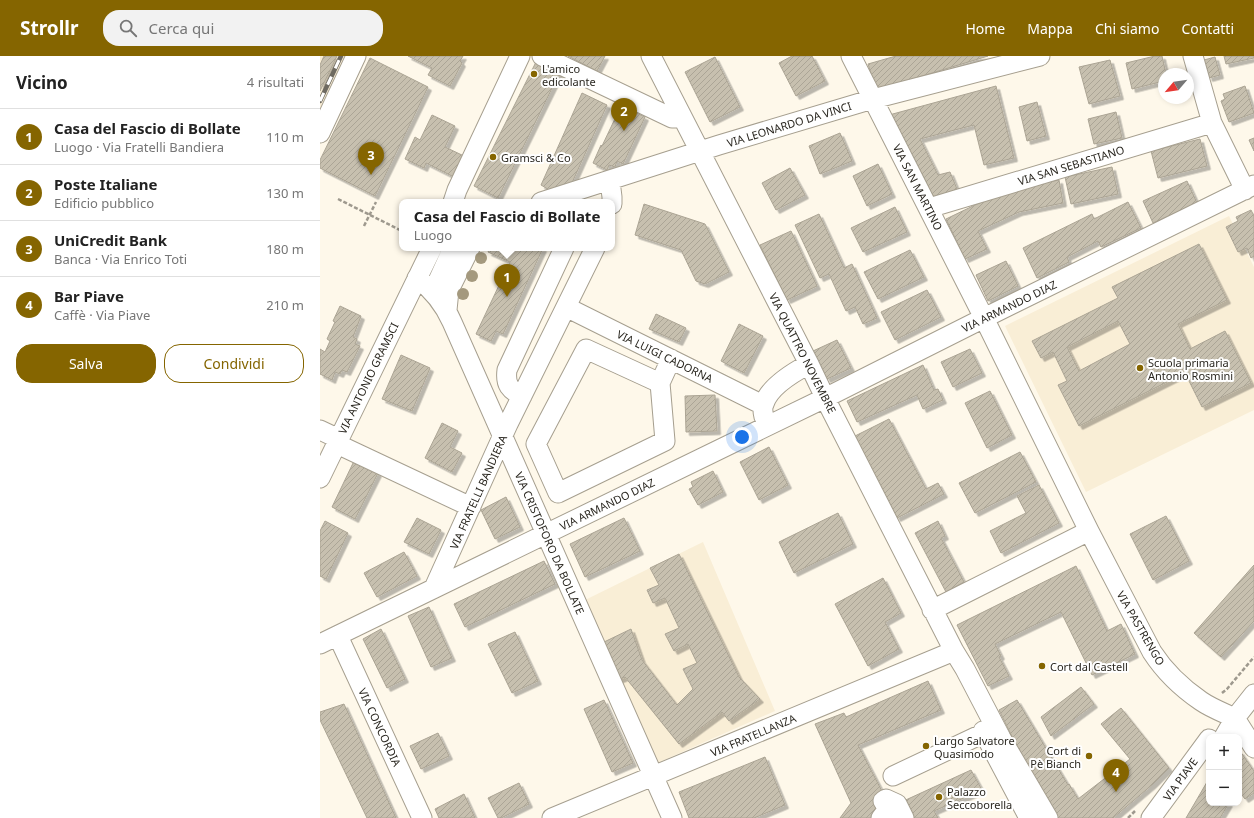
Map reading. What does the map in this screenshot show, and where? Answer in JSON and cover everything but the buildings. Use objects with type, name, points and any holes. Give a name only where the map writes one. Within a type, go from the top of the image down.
[{"type":"street","points":[[320,133],[356,56]]},
{"type":"street","points":[[454,199],[520,56]]},
{"type":"street","points":[[542,56],[672,118],[681,116]]},
{"type":"street","name":"VIA QUATTRO NOVEMBRE","points":[[651,56],[932,610],[1001,738],[1048,818]]},
{"type":"street","name":"VIA SAN MARTINO","points":[[851,56],[984,318]]},
{"type":"street","name":"VIA LEONARDO DA VINCI","points":[[561,199],[581,196],[610,181],[700,151],[873,99],[1017,59],[1040,56]]},
{"type":"street","points":[[1193,56],[1212,123],[1249,188]]},
{"type":"street","name":"VIA SAN SEBASTIANO","points":[[929,208],[1212,123]]},
{"type":"street","points":[[610,181],[612,199]]},
{"type":"street","name":"VIA ARMANDO DIAZ","points":[[320,644],[825,398],[1249,188]]},
{"type":"street","name":"VIA ANTONIO GRAMSCI","points":[[320,478],[430,251]]},
{"type":"street","points":[[443,306],[437,291],[437,283],[451,251]]},
{"type":"street","points":[[443,306],[469,251]]},
{"type":"street","points":[[522,396],[510,388],[507,382],[508,370],[563,251]]},
{"type":"street","name":"VIA FRATELLI BANDIERA","points":[[434,588],[502,436],[594,251]]},
{"type":"street","points":[[417,278],[425,284],[443,306]]},
{"type":"street","name":"VIA CRISTOFORO DA BOLLATE","points":[[443,306],[672,818]]},
{"type":"street","name":"VIA LUIGI CADORNA","points":[[566,307],[763,405]]},
{"type":"street","name":"VIA PASTRENGO","points":[[984,318],[1089,531],[1156,659],[1171,676],[1202,702],[1235,718]]},
{"type":"street","points":[[660,384],[586,349],[536,444],[558,493],[665,441],[660,384],[671,359]]},
{"type":"street","points":[[765,426],[763,405],[767,398],[779,384],[808,364]]},
{"type":"street","points":[[320,430],[338,441],[471,507]]},
{"type":"street","points":[[609,468],[622,496]]},
{"type":"street","points":[[932,610],[1089,531]]},
{"type":"street","name":"VIA CONCORDIA","points":[[338,636],[422,818]]},
{"type":"street","name":"VIA QUATTRO NOVEMBRE","points":[[954,651],[967,694],[984,733],[1029,818]]},
{"type":"street","name":"VIA FRATELLANZA","points":[[552,818],[954,651]]},
{"type":"street","points":[[1226,734],[1235,718],[1254,694]]},
{"type":"street","points":[[1215,734],[1235,718]]},
{"type":"street","points":[[1235,718],[1254,748]]},
{"type":"street","points":[[893,776],[984,733]]},
{"type":"street","name":"VIA PIAVE","points":[[1151,818],[1206,743]]},
{"type":"street","name":"VIA PIAVE","points":[[1166,818],[1206,764]]},
{"type":"street","points":[[881,818],[888,809],[883,801],[886,799],[897,804],[904,818]]},
{"type":"path","points":[[338,199],[399,230]]},
{"type":"path","points":[[364,226],[376,202]]},
{"type":"path","points":[[1202,702],[1206,694],[1210,696],[1216,695],[1227,689],[1254,657]]},
{"type":"shaded area","points":[[320,56],[352,56],[320,123]]},
{"type":"shaded area","name":"Scuola primaria Antonio Rosmini","points":[[1229,216],[1254,267],[1254,410],[1086,492],[1005,326]]},
{"type":"shaded area","points":[[703,542],[775,711],[655,764],[583,601]]},
{"type":"railway","points":[[320,101],[341,56]]},
{"type":"place","name":"L'amico edicolante","points":[[534,74]]},
{"type":"place","name":"Poste Italiane","points":[[624,131]]},
{"type":"place","name":"Gramsci & Co","points":[[493,157]]},
{"type":"place","name":"UniCredit Bank","points":[[371,175]]},
{"type":"place","name":"Casa del Fascio di Bollate","points":[[507,297]]},
{"type":"place","name":"Scuola primaria Antonio Rosmini","points":[[1140,368]]},
{"type":"place","name":"Cort dal Castell","points":[[1042,666]]},
{"type":"place","name":"Largo Salvatore Quasimodo","points":[[926,746]]},
{"type":"place","name":"Cort di Pè Bianch","points":[[1089,756]]},
{"type":"place","name":"Bar Piave","points":[[1116,792]]},
{"type":"place","name":"Palazzo Seccoborella","points":[[939,797]]}]
